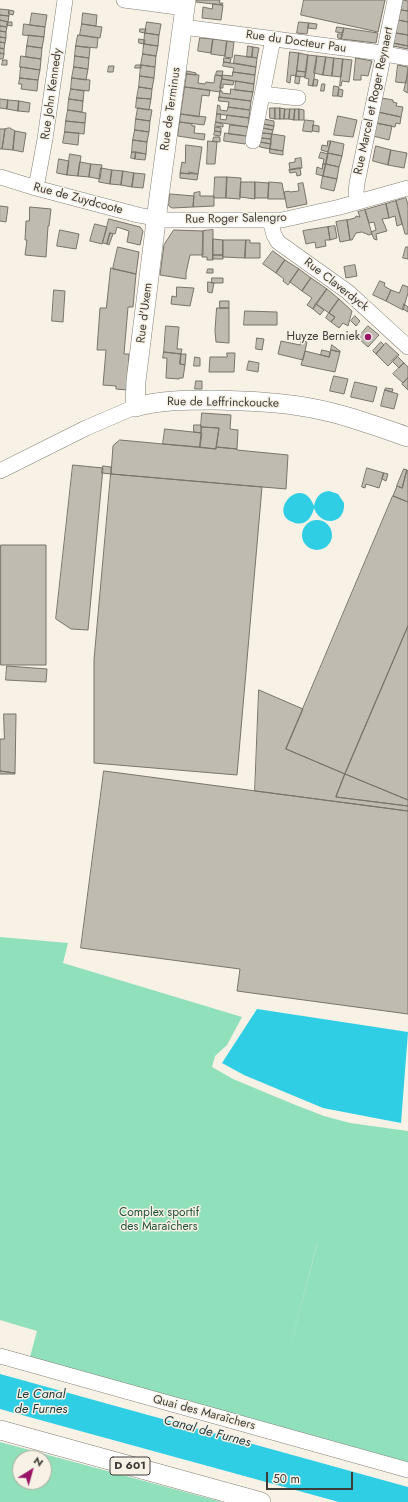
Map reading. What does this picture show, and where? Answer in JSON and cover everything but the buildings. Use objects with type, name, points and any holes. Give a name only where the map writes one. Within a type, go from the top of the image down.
[{"type":"main road","name":"Rue de Terminus","points":[[157,219],[186,4]]},
{"type":"main road","name":"Rue d'Uxem","points":[[135,407],[136,381],[157,219]]},
{"type":"main road","name":"Rue de Leffrinckoucke","points":[[135,407],[158,402],[191,400],[284,404],[311,408],[342,416],[408,437]]},
{"type":"main road","name":"D 601","points":[[0,1430],[260,1502]]},
{"type":"street","name":"Rue John Kennedy","points":[[36,188],[46,139],[65,0]]},
{"type":"street","points":[[124,0],[186,4]]},
{"type":"street","name":"Rue Marcel et Roger Reynaert","points":[[358,202],[356,192],[357,183],[395,0]]},
{"type":"street","name":"Rue du Docteur Pau","points":[[183,27],[408,58]]},
{"type":"street","points":[[253,141],[273,39]]},
{"type":"street","points":[[262,94],[298,98]]},
{"type":"street","name":"Rue de Zuydcoote","points":[[0,177],[36,188],[157,219]]},
{"type":"street","name":"Rue Roger Salengro","points":[[157,219],[270,220],[295,217],[408,188]]},
{"type":"street","name":"Rue Claverdyck","points":[[270,220],[278,242],[348,292],[408,347]]},
{"type":"street","name":"Rue de Leffrinckoucke","points":[[0,471],[86,428],[135,407]]},
{"type":"street","name":"Quai des Maraîchers","points":[[0,1356],[408,1470]]},
{"type":"green space","name":"Complex sportif des Maraîchers","points":[[0,937],[68,943],[63,963],[242,1017],[227,1045],[215,1056],[212,1067],[233,1079],[324,1116],[350,1123],[408,1131],[408,1463],[30,1357],[37,1331],[0,1320]],"holes":[[[317,1244],[317,1245],[283,1373]]]},
{"type":"green space","points":[[0,1442],[30,1450],[12,1450],[12,1490],[52,1490],[52,1456],[222,1502],[0,1502]]},
{"type":"water","points":[[329,491],[338,494],[344,503],[344,510],[337,519],[327,521],[322,519],[314,508],[312,515],[308,520],[299,524],[287,519],[283,512],[284,505],[294,494],[301,493],[308,497],[314,506],[316,500],[323,492]]},
{"type":"water","points":[[317,520],[328,524],[332,535],[328,546],[317,550],[306,546],[302,535],[306,524]]},
{"type":"water","points":[[257,1009],[408,1032],[401,1123],[323,1108],[244,1075],[222,1063]]},
{"type":"water","name":"Le Canal de Furnes","points":[[0,1374],[408,1487],[408,1502],[339,1502],[0,1409]]},
{"type":"place","name":"Huyze Berniek","points":[[368,337]]},
{"type":"water label","name":"Canal de Furnes","points":[[207,1432]]}]
